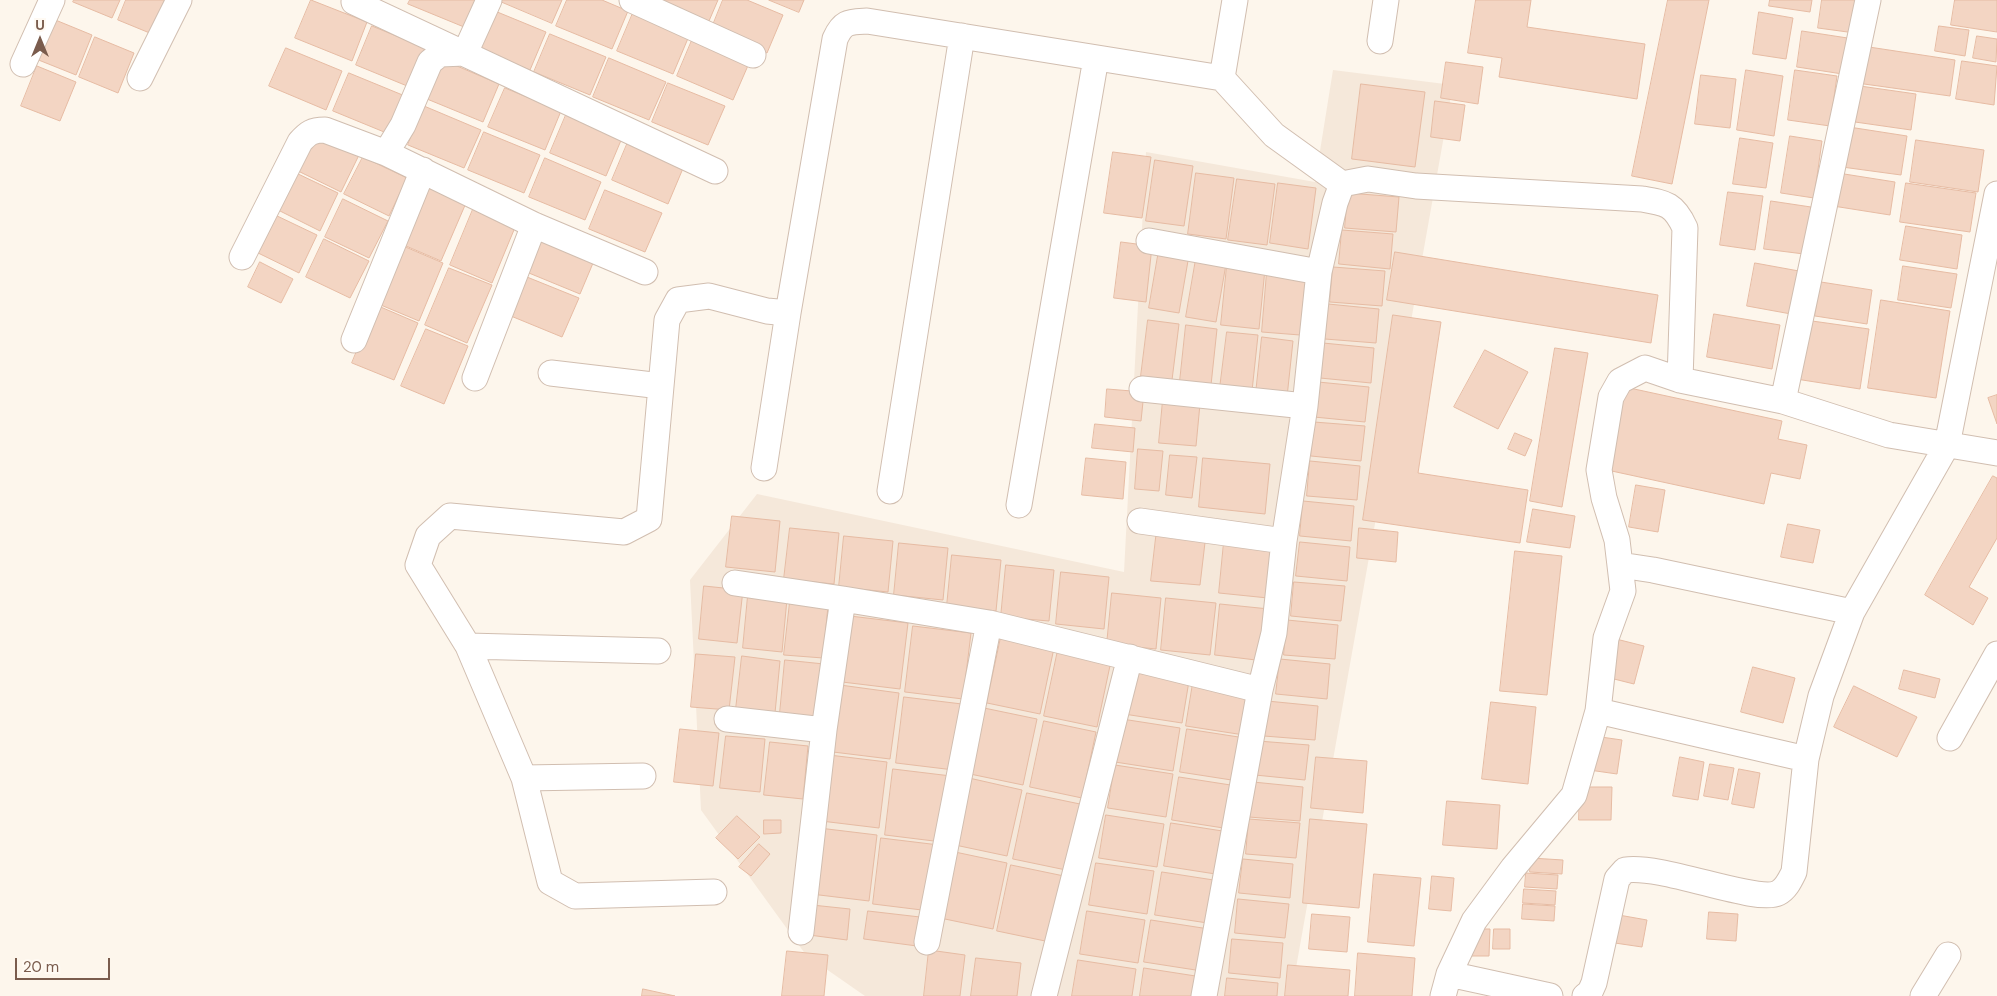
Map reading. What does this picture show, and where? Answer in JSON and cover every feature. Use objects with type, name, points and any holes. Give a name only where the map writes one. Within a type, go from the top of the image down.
[{"type":"street","points":[[23,64],[52,0]]},
{"type":"street","points":[[140,78],[180,0]]},
{"type":"street","points":[[465,52],[489,0]]},
{"type":"street","points":[[632,0],[753,55]]},
{"type":"street","points":[[1222,78],[1235,0]]},
{"type":"street","points":[[1380,41],[1386,0]]},
{"type":"street","points":[[1783,402],[1868,0]]},
{"type":"street","points":[[354,2],[465,52],[715,172]]},
{"type":"street","points":[[764,468],[788,313],[835,39],[840,27],[850,22],[867,21],[1222,78],[1274,135],[1342,184],[1368,179],[1416,186],[1642,199],[1666,203],[1678,213],[1685,228],[1680,380]]},
{"type":"street","points":[[890,491],[962,36]]},
{"type":"street","points":[[386,153],[403,126],[430,62],[440,54],[465,52]]},
{"type":"street","points":[[1019,505],[1096,58]]},
{"type":"street","points":[[242,257],[300,142],[308,133],[315,130],[331,131],[386,153],[534,225],[645,272]]},
{"type":"street","points":[[354,340],[423,170]]},
{"type":"street","points":[[1204,996],[1260,690],[1274,633],[1284,540],[1305,406],[1319,272],[1335,203],[1342,184]]},
{"type":"street","points":[[1585,996],[1590,992],[1594,982],[1617,879],[1625,870],[1638,868],[1696,879],[1755,895],[1768,896],[1778,893],[1786,886],[1794,872],[1806,759],[1821,696],[1852,612],[1947,445],[1997,194]]},
{"type":"street","points":[[475,378],[534,225]]},
{"type":"street","points":[[1149,241],[1319,272]]},
{"type":"street","points":[[714,892],[575,896],[550,882],[524,778],[468,646],[418,565],[428,536],[450,516],[624,532],[649,519],[667,320],[678,300],[709,296],[788,313]]},
{"type":"street","points":[[1550,996],[1446,985],[1474,921],[1513,868],[1574,795],[1598,711],[1606,638],[1623,591],[1617,540],[1604,498],[1599,470],[1611,397],[1620,381],[1645,368],[1680,380],[1783,402],[1889,435],[1997,453]]},
{"type":"street","points":[[551,373],[661,386]]},
{"type":"street","points":[[1142,389],[1305,406]]},
{"type":"street","points":[[1140,522],[1284,540]]},
{"type":"street","points":[[1620,565],[1653,570],[1852,612]]},
{"type":"street","points":[[735,583],[990,623],[1260,690]]},
{"type":"street","points":[[801,932],[824,730],[842,599]]},
{"type":"street","points":[[927,942],[990,623]]},
{"type":"street","points":[[468,646],[658,651]]},
{"type":"street","points":[[1950,738],[1997,654]]},
{"type":"street","points":[[1044,996],[1130,657]]},
{"type":"street","points":[[1598,711],[1806,759]]},
{"type":"street","points":[[727,719],[824,730]]},
{"type":"street","points":[[524,778],[643,776]]},
{"type":"street","points":[[1923,996],[1948,955]]},
{"type":"shaded area","points":[[1333,70],[1453,85],[1291,996],[865,996],[806,955],[701,810],[690,580],[757,494],[1124,572],[1146,152],[1315,182]]},
{"type":"building","points":[[74,0],[120,0],[112,18],[73,2]]},
{"type":"building","points":[[126,0],[172,0],[157,36],[118,20]]},
{"type":"building","points":[[311,0],[367,22],[352,61],[295,38]]},
{"type":"building","points":[[410,0],[476,0],[464,27],[408,4]]},
{"type":"building","points":[[497,0],[562,0],[552,23]]},
{"type":"building","points":[[567,0],[602,0],[628,11],[612,49],[556,26]]},
{"type":"building","points":[[659,0],[718,0],[709,21]]},
{"type":"building","points":[[723,0],[747,0],[783,15],[767,53],[711,30]]},
{"type":"building","points":[[769,0],[804,0],[799,12]]},
{"type":"building","points":[[1476,0],[1531,0],[1527,27],[1645,44],[1637,99],[1499,77],[1502,58],[1468,53]]},
{"type":"building","points":[[1668,0],[1709,0],[1672,184],[1632,176]]},
{"type":"building","points":[[1770,0],[1812,0],[1810,12],[1769,6]]},
{"type":"building","points":[[1822,0],[1859,0],[1855,33],[1818,28]]},
{"type":"building","points":[[1955,0],[1997,0],[1997,32],[1951,25]]},
{"type":"building","points":[[490,9],[546,32],[530,70],[474,47]]},
{"type":"building","points":[[1759,12],[1793,18],[1786,59],[1753,54]]},
{"type":"building","points":[[633,13],[689,36],[673,74],[617,51]]},
{"type":"building","points":[[53,19],[92,35],[76,75],[36,59]]},
{"type":"building","points":[[372,26],[428,49],[412,88],[356,65]]},
{"type":"building","points":[[1939,26],[1969,30],[1965,56],[1935,51]]},
{"type":"building","points":[[1802,31],[1854,39],[1849,75],[1797,67]]},
{"type":"building","points":[[550,34],[606,57],[590,95],[534,72]]},
{"type":"building","points":[[1977,36],[1997,39],[1996,62],[1973,58]]},
{"type":"building","points":[[95,37],[134,53],[118,93],[79,77]]},
{"type":"building","points":[[693,38],[750,61],[733,100],[677,76]]},
{"type":"building","points":[[1869,47],[1955,60],[1950,96],[1864,84]]},
{"type":"building","points":[[286,48],[342,71],[326,110],[269,86]]},
{"type":"building","points":[[609,58],[666,82],[649,120],[593,97]]},
{"type":"building","points":[[443,60],[499,84],[483,122],[427,99]]},
{"type":"building","points":[[1962,61],[1997,66],[1994,105],[1956,99]]},
{"type":"building","points":[[1446,62],[1483,67],[1478,104],[1441,98]]},
{"type":"building","points":[[37,66],[76,82],[60,121],[21,106]]},
{"type":"building","points":[[1746,70],[1783,76],[1774,136],[1737,130]]},
{"type":"building","points":[[1795,70],[1837,76],[1830,126],[1788,120]]},
{"type":"building","points":[[349,73],[405,96],[389,134],[333,111]]},
{"type":"building","points":[[1701,75],[1736,79],[1730,128],[1695,124]]},
{"type":"building","points":[[668,83],[725,106],[708,145],[652,122]]},
{"type":"building","points":[[1361,84],[1425,92],[1415,167],[1352,159]]},
{"type":"building","points":[[1860,86],[1916,94],[1911,130],[1855,122]]},
{"type":"building","points":[[505,88],[561,111],[545,150],[488,127]]},
{"type":"building","points":[[1435,101],[1465,105],[1460,141],[1431,137]]},
{"type":"building","points":[[424,106],[481,130],[464,168],[408,145]]},
{"type":"building","points":[[566,115],[622,138],[606,176],[550,153]]},
{"type":"building","points":[[1849,127],[1907,136],[1901,175],[1842,167]]},
{"type":"building","points":[[484,132],[540,155],[524,193],[468,170]]},
{"type":"building","points":[[315,133],[359,155],[341,192],[296,170]]},
{"type":"building","points":[[1790,136],[1822,141],[1814,198],[1781,193]]},
{"type":"building","points":[[1740,138],[1773,143],[1766,188],[1733,184]]},
{"type":"building","points":[[1916,140],[1984,150],[1978,192],[1910,182]]},
{"type":"building","points":[[628,142],[684,166],[668,204],[612,180]]},
{"type":"building","points":[[1113,152],[1151,157],[1142,218],[1104,213]]},
{"type":"building","points":[[363,157],[407,178],[389,216],[344,194]]},
{"type":"building","points":[[545,158],[601,182],[585,220],[529,197]]},
{"type":"building","points":[[1155,160],[1193,166],[1184,226],[1146,221]]},
{"type":"building","points":[[294,172],[338,193],[320,231],[276,209]]},
{"type":"building","points":[[1196,173],[1234,178],[1226,239],[1188,234]]},
{"type":"building","points":[[1838,173],[1895,182],[1890,215],[1833,206]]},
{"type":"building","points":[[1237,179],[1275,184],[1267,245],[1228,240]]},
{"type":"building","points":[[1278,183],[1316,188],[1308,249],[1270,243]]},
{"type":"building","points":[[1906,183],[1976,193],[1970,232],[1900,222]]},
{"type":"building","points":[[424,186],[466,203],[441,261],[399,243]]},
{"type":"building","points":[[605,190],[662,213],[645,252],[589,229]]},
{"type":"building","points":[[1728,192],[1763,196],[1755,250],[1720,245]]},
{"type":"building","points":[[1348,193],[1399,197],[1396,232],[1345,228]]},
{"type":"building","points":[[343,199],[388,221],[369,258],[325,237]]},
{"type":"building","points":[[1771,201],[1811,207],[1804,254],[1764,249]]},
{"type":"building","points":[[474,207],[516,225],[492,283],[450,265]]},
{"type":"building","points":[[273,214],[317,235],[299,273],[254,251]]},
{"type":"building","points":[[1906,226],[1962,235],[1957,269],[1900,260]]},
{"type":"building","points":[[1342,230],[1393,234],[1390,269],[1339,264]]},
{"type":"building","points":[[540,232],[596,256],[580,294],[524,271]]},
{"type":"building","points":[[324,239],[369,261],[350,298],[306,277]]},
{"type":"building","points":[[1121,242],[1152,246],[1146,302],[1114,298]]},
{"type":"building","points":[[401,245],[443,263],[419,321],[376,303]]},
{"type":"building","points":[[1159,250],[1189,255],[1179,313],[1149,308]]},
{"type":"building","points":[[1395,252],[1658,295],[1651,343],[1387,300]]},
{"type":"building","points":[[1196,259],[1226,264],[1216,322],[1186,317]]},
{"type":"building","points":[[260,262],[293,279],[281,303],[248,287]]},
{"type":"building","points":[[1755,263],[1799,271],[1791,314],[1747,306]]},
{"type":"building","points":[[1227,266],[1265,269],[1259,329],[1221,325]]},
{"type":"building","points":[[1903,266],[1957,274],[1951,308],[1898,300]]},
{"type":"building","points":[[1333,267],[1385,271],[1382,306],[1330,302]]},
{"type":"building","points":[[449,268],[492,285],[467,343],[425,325]]},
{"type":"building","points":[[1267,272],[1306,276],[1300,335],[1262,332]]},
{"type":"building","points":[[522,275],[579,298],[562,337],[506,314]]},
{"type":"building","points":[[1821,282],[1872,290],[1867,324],[1815,316]]},
{"type":"building","points":[[1881,300],[1950,311],[1936,398],[1868,388]]},
{"type":"building","points":[[1328,304],[1379,309],[1376,343],[1325,339]]},
{"type":"building","points":[[376,305],[418,323],[394,380],[352,363]]},
{"type":"building","points":[[1714,314],[1780,325],[1772,369],[1707,357]]},
{"type":"building","points":[[1393,315],[1441,322],[1418,473],[1528,490],[1520,543],[1363,520]]},
{"type":"building","points":[[1148,320],[1179,324],[1172,380],[1141,376]]},
{"type":"building","points":[[1805,320],[1869,329],[1860,389],[1796,379]]},
{"type":"building","points":[[1186,325],[1217,329],[1211,385],[1180,381]]},
{"type":"building","points":[[426,329],[468,346],[444,404],[401,386]]},
{"type":"building","points":[[1227,332],[1258,335],[1252,391],[1220,388]]},
{"type":"building","points":[[1262,337],[1293,341],[1287,397],[1256,393]]},
{"type":"building","points":[[1323,343],[1374,348],[1371,383],[1320,378]]},
{"type":"building","points":[[1555,348],[1588,353],[1562,507],[1530,501]]},
{"type":"building","points":[[1485,350],[1528,372],[1498,429],[1454,407]]},
{"type":"building","points":[[1318,382],[1369,387],[1365,422],[1314,417]]},
{"type":"building","points":[[1625,387],[1782,421],[1778,439],[1807,445],[1800,479],[1771,473],[1764,504],[1607,470]]},
{"type":"building","points":[[1107,389],[1144,392],[1141,421],[1105,417]]},
{"type":"building","points":[[1997,395],[1997,424],[1988,398]]},
{"type":"building","points":[[1163,400],[1200,404],[1196,446],[1159,443]]},
{"type":"building","points":[[1314,422],[1365,426],[1361,461],[1311,456]]},
{"type":"building","points":[[1095,424],[1135,428],[1133,452],[1092,448]]},
{"type":"building","points":[[1515,433],[1532,440],[1525,456],[1508,449]]},
{"type":"building","points":[[1138,449],[1163,451],[1159,491],[1135,489]]},
{"type":"building","points":[[1170,455],[1197,457],[1192,498],[1166,495]]},
{"type":"building","points":[[1086,458],[1126,462],[1123,499],[1082,495]]},
{"type":"building","points":[[1203,458],[1270,464],[1265,514],[1199,507]]},
{"type":"building","points":[[1310,461],[1360,466],[1357,500],[1307,496]]},
{"type":"building","points":[[1993,476],[1997,478],[1997,538],[1969,587],[1988,598],[1973,625],[1925,595]]},
{"type":"building","points":[[1636,485],[1665,490],[1658,532],[1629,527]]},
{"type":"building","points":[[1303,501],[1354,506],[1351,541],[1300,536]]},
{"type":"building","points":[[1533,509],[1575,516],[1570,548],[1527,542]]},
{"type":"building","points":[[732,516],[780,521],[775,572],[726,567]]},
{"type":"building","points":[[1788,524],[1820,530],[1813,563],[1781,557]]},
{"type":"building","points":[[790,528],[839,533],[834,584],[784,579]]},
{"type":"building","points":[[1359,528],[1398,532],[1396,562],[1357,558]]},
{"type":"building","points":[[1157,529],[1206,534],[1200,585],[1151,581]]},
{"type":"building","points":[[844,536],[893,541],[888,592],[839,587]]},
{"type":"building","points":[[1224,542],[1273,547],[1268,598],[1219,593]]},
{"type":"building","points":[[1300,542],[1350,547],[1347,581],[1296,576]]},
{"type":"building","points":[[899,543],[948,548],[943,600],[894,595]]},
{"type":"building","points":[[1515,551],[1562,556],[1547,695],[1500,691]]},
{"type":"building","points":[[952,555],[1001,560],[996,611],[947,606]]},
{"type":"building","points":[[1006,565],[1054,570],[1049,621],[1001,617]]},
{"type":"building","points":[[1061,572],[1109,577],[1104,629],[1056,624]]},
{"type":"building","points":[[1294,582],[1345,586],[1341,621],[1291,616]]},
{"type":"building","points":[[704,586],[743,590],[737,643],[699,639]]},
{"type":"building","points":[[1112,593],[1161,598],[1156,649],[1107,644]]},
{"type":"building","points":[[748,596],[787,599],[782,652],[743,648]]},
{"type":"building","points":[[1166,598],[1216,603],[1210,655],[1161,650]]},
{"type":"building","points":[[790,602],[828,606],[823,658],[784,655]]},
{"type":"building","points":[[1220,604],[1269,609],[1264,661],[1215,655]]},
{"type":"building","points":[[850,616],[908,623],[900,689],[842,682]]},
{"type":"building","points":[[1287,620],[1338,625],[1335,659],[1284,655]]},
{"type":"building","points":[[913,626],[971,633],[963,699],[905,692]]},
{"type":"building","points":[[1001,637],[1054,648],[1040,714],[987,703]]},
{"type":"building","points":[[1616,639],[1644,646],[1634,684],[1606,677]]},
{"type":"building","points":[[1058,650],[1111,661],[1097,727],[1044,716]]},
{"type":"building","points":[[696,654],[735,657],[729,710],[691,707]]},
{"type":"building","points":[[742,656],[780,661],[775,713],[736,709]]},
{"type":"building","points":[[1280,659],[1330,664],[1327,699],[1276,694]]},
{"type":"building","points":[[785,660],[824,664],[818,717],[780,713]]},
{"type":"building","points":[[1753,667],[1795,678],[1783,723],[1741,712]]},
{"type":"building","points":[[1904,670],[1940,679],[1935,698],[1899,689]]},
{"type":"building","points":[[1131,672],[1189,681],[1182,723],[1124,714]]},
{"type":"building","points":[[1193,683],[1251,692],[1244,735],[1186,726]]},
{"type":"building","points":[[840,685],[899,693],[890,759],[833,752]]},
{"type":"building","points":[[1854,686],[1917,717],[1897,757],[1834,727]]},
{"type":"building","points":[[904,697],[962,704],[954,770],[896,763]]},
{"type":"building","points":[[1267,701],[1318,706],[1315,740],[1264,736]]},
{"type":"building","points":[[1491,702],[1536,707],[1528,784],[1482,779]]},
{"type":"building","points":[[984,708],[1037,719],[1023,785],[970,774]]},
{"type":"building","points":[[1122,719],[1180,728],[1173,771],[1115,762]]},
{"type":"building","points":[[1044,721],[1096,732],[1082,798],[1030,787]]},
{"type":"building","points":[[680,729],[719,733],[713,786],[674,782]]},
{"type":"building","points":[[1187,729],[1245,738],[1238,781],[1180,772]]},
{"type":"building","points":[[726,736],[765,739],[760,792],[720,788]]},
{"type":"building","points":[[1594,736],[1622,740],[1617,774],[1589,770]]},
{"type":"building","points":[[1258,741],[1309,745],[1305,780],[1255,775]]},
{"type":"building","points":[[770,742],[808,746],[803,799],[764,795]]},
{"type":"building","points":[[829,755],[887,762],[879,828],[821,821]]},
{"type":"building","points":[[1316,757],[1367,761],[1363,813],[1311,808]]},
{"type":"building","points":[[1680,757],[1704,762],[1698,800],[1673,796]]},
{"type":"building","points":[[1710,764],[1734,768],[1728,800],[1704,796]]},
{"type":"building","points":[[1115,765],[1173,774],[1166,817],[1108,808]]},
{"type":"building","points":[[893,769],[951,776],[942,842],[885,835]]},
{"type":"building","points":[[1739,769],[1760,773],[1754,808],[1732,804]]},
{"type":"building","points":[[1179,777],[1237,786],[1230,829],[1172,820]]},
{"type":"building","points":[[969,778],[1022,790],[1007,856],[955,845]]},
{"type":"building","points":[[1253,782],[1303,787],[1300,821],[1249,817]]},
{"type":"building","points":[[1580,787],[1612,787],[1611,820],[1579,820]]},
{"type":"building","points":[[1027,793],[1080,804],[1066,870],[1013,859]]},
{"type":"building","points":[[1447,801],[1500,805],[1497,849],[1443,845]]},
{"type":"building","points":[[1106,815],[1164,824],[1157,867],[1099,858]]},
{"type":"building","points":[[737,816],[760,837],[738,859],[716,838]]},
{"type":"building","points":[[1249,819],[1300,823],[1296,858],[1246,854]]},
{"type":"building","points":[[1310,819],[1367,824],[1359,908],[1303,903]]},
{"type":"building","points":[[764,820],[781,820],[781,833],[764,834]]},
{"type":"building","points":[[1171,823],[1229,832],[1222,875],[1164,866]]},
{"type":"building","points":[[819,828],[877,835],[869,901],[811,894]]},
{"type":"building","points":[[881,838],[939,845],[930,911],[873,904]]},
{"type":"building","points":[[759,844],[770,854],[751,876],[739,867]]},
{"type":"building","points":[[955,852],[1007,863],[993,929],[940,918]]},
{"type":"building","points":[[1531,858],[1563,860],[1562,874],[1530,872]]},
{"type":"building","points":[[1243,859],[1293,864],[1290,898],[1239,893]]},
{"type":"building","points":[[1096,863],[1154,871],[1147,914],[1089,905]]},
{"type":"building","points":[[1011,865],[1064,876],[1050,942],[997,931]]},
{"type":"building","points":[[1162,872],[1220,881],[1214,924],[1155,915]]},
{"type":"building","points":[[1526,873],[1558,875],[1557,889],[1525,887]]},
{"type":"building","points":[[1374,874],[1421,878],[1414,946],[1368,942]]},
{"type":"building","points":[[1432,876],[1454,878],[1451,911],[1429,909]]},
{"type":"building","points":[[1524,889],[1556,891],[1555,905],[1523,903]]},
{"type":"building","points":[[1238,899],[1289,904],[1285,938],[1235,933]]},
{"type":"building","points":[[1523,904],[1555,906],[1554,921],[1522,919]]},
{"type":"building","points":[[812,905],[850,909],[847,940],[809,935]]},
{"type":"building","points":[[868,911],[920,917],[917,946],[864,939]]},
{"type":"building","points":[[1087,911],[1145,920],[1138,963],[1080,954]]},
{"type":"building","points":[[1709,912],[1738,914],[1736,941],[1707,939]]},
{"type":"building","points":[[1312,914],[1350,917],[1347,952],[1309,949]]},
{"type":"building","points":[[1613,914],[1647,920],[1642,947],[1608,942]]},
{"type":"building","points":[[1151,920],[1209,929],[1202,971],[1144,962]]},
{"type":"building","points":[[1472,929],[1490,929],[1489,956],[1471,956]]},
{"type":"building","points":[[1494,929],[1510,929],[1510,949],[1493,949]]},
{"type":"building","points":[[1232,939],[1283,943],[1280,978],[1229,973]]},
{"type":"building","points":[[929,950],[965,955],[960,996],[924,996]]},
{"type":"building","points":[[787,951],[828,955],[824,996],[782,996]]},
{"type":"building","points":[[1358,953],[1415,958],[1412,996],[1355,996]]},
{"type":"building","points":[[976,958],[1021,963],[1017,996],[971,996]]},
{"type":"building","points":[[1078,960],[1136,969],[1132,996],[1072,996]]},
{"type":"building","points":[[1288,965],[1350,970],[1348,996],[1285,996]]},
{"type":"building","points":[[1144,968],[1202,977],[1199,996],[1140,996]]},
{"type":"building","points":[[1227,978],[1278,983],[1277,996],[1225,996]]},
{"type":"building","points":[[643,989],[675,996],[642,996]]}]
